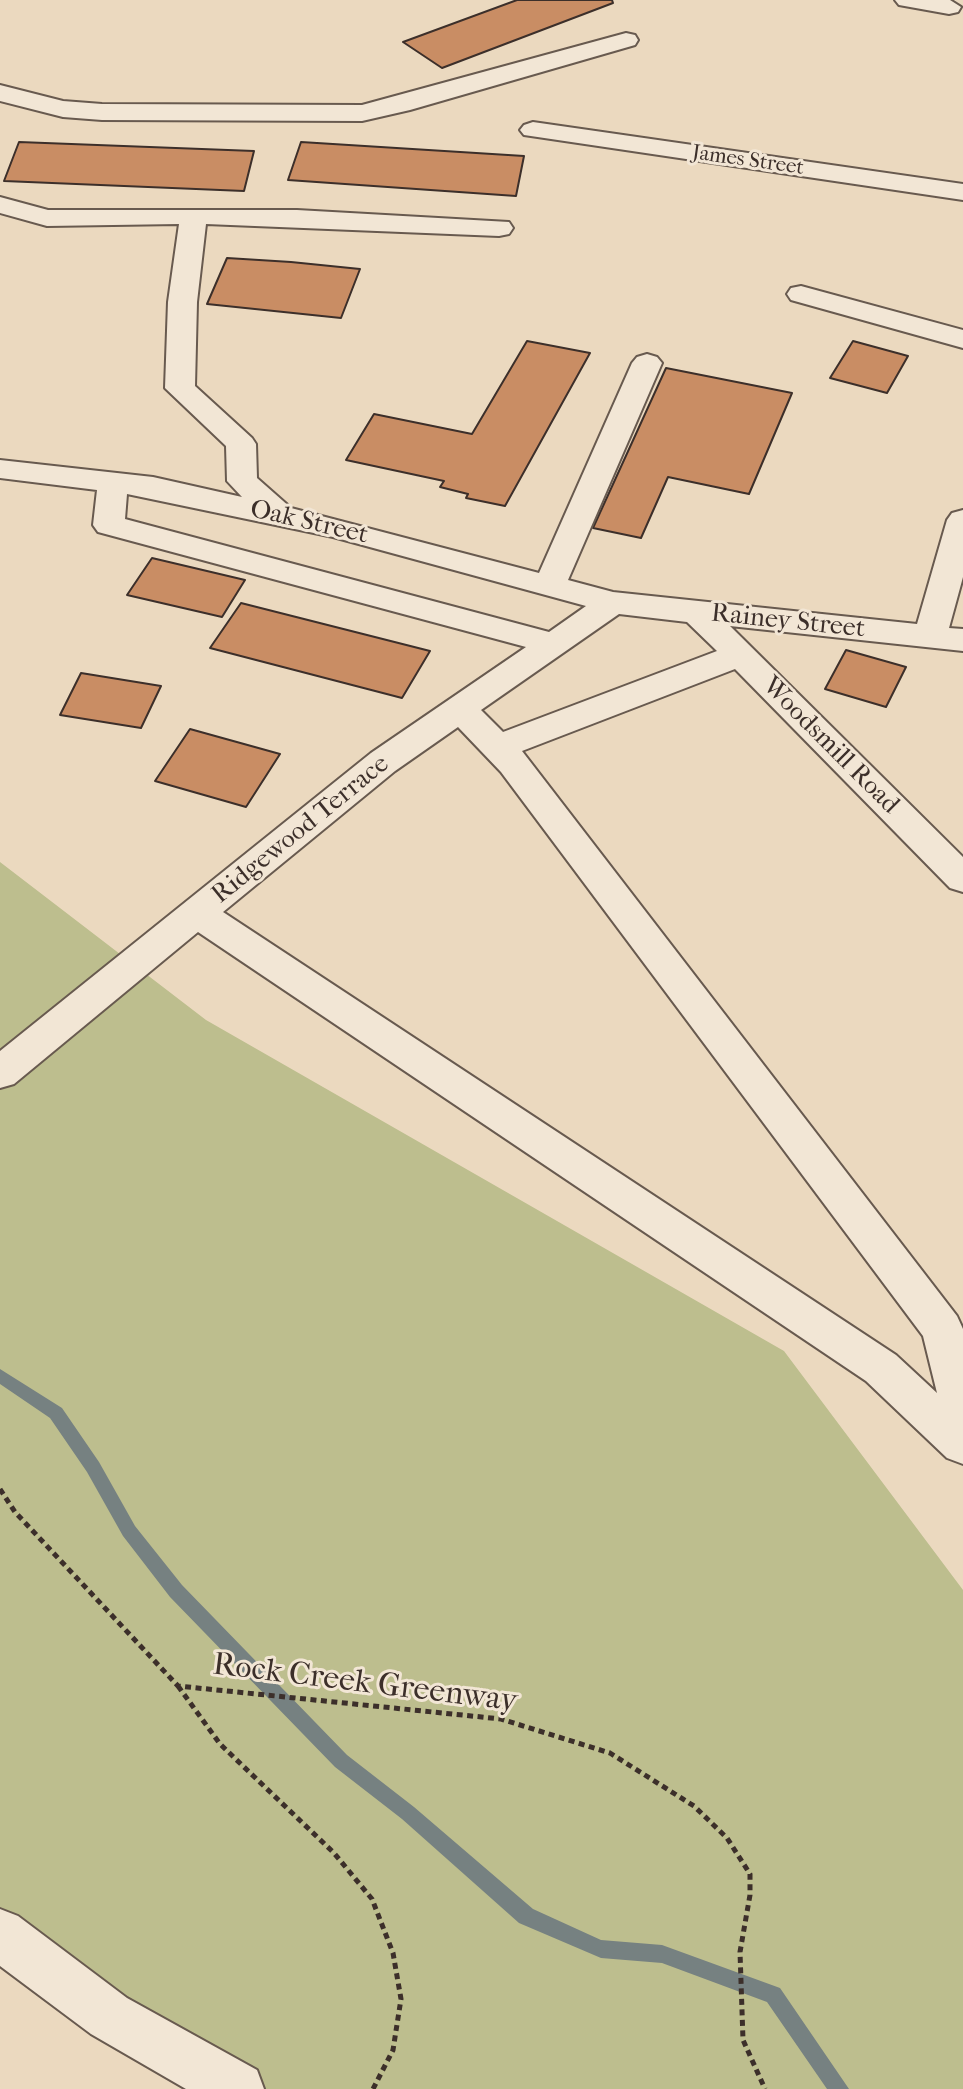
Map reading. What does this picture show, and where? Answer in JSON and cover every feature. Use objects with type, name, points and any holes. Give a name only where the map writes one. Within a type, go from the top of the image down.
[{"type":"street","points":[[907,0],[949,7]]},
{"type":"street","points":[[0,93],[63,109],[102,113],[362,113],[401,106],[626,40]]},
{"type":"street","name":"James Street","points":[[533,130],[963,192]]},
{"type":"street","points":[[0,205],[47,218],[297,218],[499,228]]},
{"type":"street","points":[[194,216],[184,265],[179,336],[180,388],[241,444],[242,481],[280,515]]},
{"type":"street","points":[[801,294],[963,339]]},
{"type":"street","points":[[550,586],[562,553],[647,363]]},
{"type":"street","name":"Oak Street","points":[[0,469],[153,487],[280,515],[613,603]]},
{"type":"street","points":[[113,482],[109,525],[554,644]]},
{"type":"street","points":[[930,637],[963,520]]},
{"type":"street","name":"Ridgewood Terrace","points":[[0,1073],[383,762],[613,603]]},
{"type":"street","name":"Rainey Street","points":[[613,603],[963,640]]},
{"type":"street","name":"Woodsmill Road","points":[[698,613],[963,879]]},
{"type":"street","points":[[498,747],[740,655]]},
{"type":"street","points":[[460,709],[513,763],[942,1329],[963,1408]]},
{"type":"street","points":[[197,913],[881,1368],[963,1444]]},
{"type":"street","points":[[0,1934],[109,2016],[238,2089]]},
{"type":"path","name":"Rock Creek Greenway","points":[[0,1489],[15,1512],[178,1686],[501,1719],[610,1753],[694,1806],[741,1856],[750,1874],[750,1895],[740,1952],[743,2040],[765,2089]]},
{"type":"path","points":[[178,1686],[220,1744],[334,1853],[372,1899],[393,1953],[401,1999],[393,2050],[373,2089]]},
{"type":"green space","points":[[0,862],[206,1020],[784,1351],[963,1590],[963,2089],[218,2089],[0,1943]]},
{"type":"building","points":[[517,0],[612,0],[613,3],[442,68],[403,42]]},
{"type":"building","points":[[19,142],[254,151],[244,191],[4,181]]},
{"type":"building","points":[[301,142],[524,156],[516,196],[288,180]]},
{"type":"building","points":[[227,258],[360,269],[341,318],[207,304]]},
{"type":"building","points":[[527,341],[590,353],[505,506],[466,498],[468,494],[440,487],[444,481],[346,460],[374,414],[472,434]]},
{"type":"building","points":[[853,341],[908,356],[887,393],[830,378]]},
{"type":"building","points":[[666,368],[792,393],[749,494],[668,477],[641,538],[593,528]]},
{"type":"building","points":[[152,558],[245,580],[222,617],[127,595]]},
{"type":"building","points":[[241,603],[430,651],[402,698],[210,648]]},
{"type":"building","points":[[846,650],[906,667],[886,707],[825,689]]},
{"type":"building","points":[[81,673],[161,686],[141,728],[60,715]]},
{"type":"building","points":[[190,729],[280,754],[246,807],[155,781]]},
{"type":"waterway","points":[[0,1376],[56,1413],[93,1467],[129,1531],[176,1591],[341,1761],[408,1813],[526,1916],[601,1949],[662,1954],[773,1995],[839,2089]]}]
